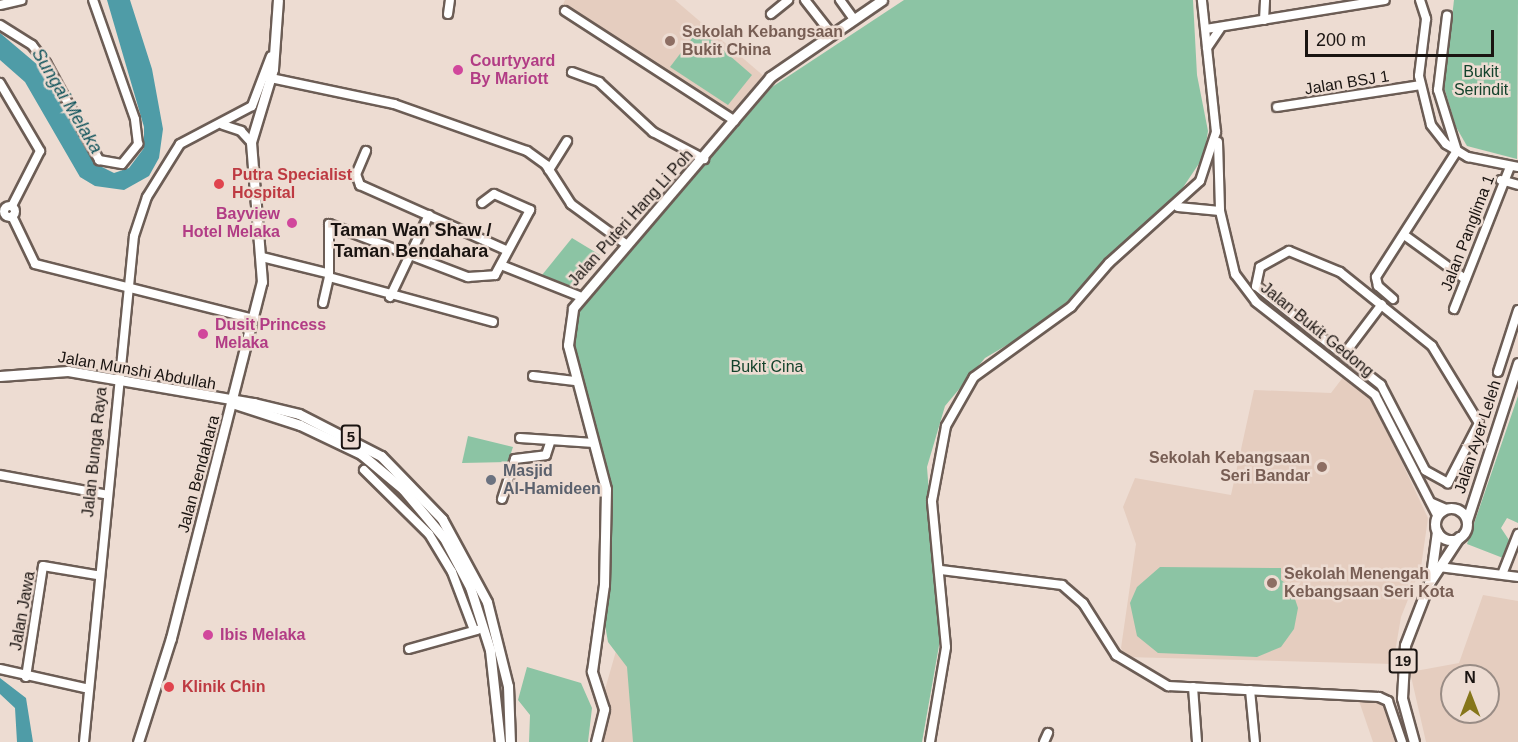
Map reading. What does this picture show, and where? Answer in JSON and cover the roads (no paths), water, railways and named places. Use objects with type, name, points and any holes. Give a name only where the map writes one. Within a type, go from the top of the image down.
[{"type":"main road","name":"Jalan Bendahara","points":[[138,742],[254,320],[262,257],[251,142],[270,75],[279,0]]},
{"type":"main road","name":"Jalan Puteri Hang Li Poh","points":[[596,742],[604,709],[592,671],[607,524],[601,456],[594,443],[575,381],[568,337],[579,296],[704,159],[770,77],[830,32],[882,0]]},
{"type":"main road","name":"Jalan Ayer Leleh","points":[[1467,520],[1518,363]]},
{"type":"main road","name":"Jalan Munshi Abdullah","points":[[0,376],[58,371],[299,414],[345,433],[399,471],[453,533],[489,627],[508,686],[510,742]]},
{"type":"main road","points":[[1429,583],[1437,516],[1474,494]]},
{"type":"main road","points":[[1437,531],[1444,538],[1459,537],[1467,520],[1449,508]]},
{"type":"main road","name":"19","points":[[1414,742],[1402,698],[1402,668],[1410,626],[1429,583],[1459,537]]},
{"type":"main road","name":"Jalan Munshi Abdullah","points":[[489,627],[500,742]]},
{"type":"street","points":[[0,5],[21,0]]},
{"type":"street","points":[[0,25],[32,45],[46,63],[99,160],[122,164],[138,144],[135,119],[93,0]]},
{"type":"street","points":[[448,14],[450,0]]},
{"type":"street","points":[[771,14],[788,0]]},
{"type":"street","points":[[805,0],[830,32]]},
{"type":"street","points":[[840,0],[853,18]]},
{"type":"street","points":[[930,742],[946,647],[933,481],[943,436],[959,401],[986,366],[1058,318],[1109,263],[1178,207],[1208,166],[1216,132],[1202,0]]},
{"type":"street","points":[[1264,20],[1265,0]]},
{"type":"street","points":[[1206,29],[1220,29],[1353,2],[1385,0]]},
{"type":"street","points":[[1420,0],[1426,19],[1420,86],[1431,125],[1457,151],[1514,167]]},
{"type":"street","points":[[565,11],[735,121]]},
{"type":"street","points":[[1204,11],[1220,29]]},
{"type":"street","points":[[1393,299],[1378,286],[1377,277],[1407,237],[1457,151],[1438,90],[1447,16]]},
{"type":"street","points":[[1207,48],[1220,29]]},
{"type":"street","points":[[572,72],[599,82],[653,132],[704,159]]},
{"type":"street","points":[[270,75],[456,122],[527,151],[549,170],[571,204],[627,245]]},
{"type":"street","name":"Jalan Bunga Raya","points":[[84,742],[85,688],[116,381],[128,275],[141,211],[180,144],[223,125],[252,106],[270,75]]},
{"type":"street","points":[[0,83],[40,151],[6,207],[12,216],[30,261],[113,283],[126,291],[254,320]]},
{"type":"street","name":"Jalan BSJ 1","points":[[1277,106],[1420,86]]},
{"type":"street","points":[[223,125],[241,131],[251,142]]},
{"type":"street","name":"Jalan Bukit Gedong","points":[[1216,132],[1220,211],[1226,250],[1245,288],[1342,366],[1386,408],[1437,516]]},
{"type":"street","points":[[549,170],[567,141]]},
{"type":"street","points":[[366,151],[356,174],[360,185],[506,250]]},
{"type":"street","name":"Jalan Panglima 1","points":[[1454,309],[1501,180],[1514,167]]},
{"type":"street","points":[[1501,180],[1518,185]]},
{"type":"street","points":[[322,303],[328,275],[328,224],[409,256],[484,279],[501,265],[506,250],[530,207],[494,194],[482,203]]},
{"type":"street","points":[[1178,207],[1220,211]]},
{"type":"street","points":[[390,297],[429,215]]},
{"type":"street","points":[[1407,237],[1465,279]]},
{"type":"street","points":[[1297,253],[1340,272],[1432,346],[1478,419],[1479,429],[1448,483],[1425,470],[1381,385],[1344,353],[1256,286],[1260,267],[1271,256],[1297,253]]},
{"type":"street","points":[[262,257],[328,275],[390,297],[493,322]]},
{"type":"street","points":[[501,265],[579,296]]},
{"type":"street","points":[[113,283],[128,275]]},
{"type":"street","points":[[1342,366],[1344,353],[1382,304]]},
{"type":"street","points":[[1498,372],[1518,310]]},
{"type":"street","points":[[1332,358],[1344,353]]},
{"type":"street","points":[[533,376],[575,381]]},
{"type":"street","points":[[520,438],[550,443],[594,443]]},
{"type":"street","points":[[502,499],[515,459],[546,455],[550,443]]},
{"type":"street","points":[[364,470],[429,534],[452,572],[474,630]]},
{"type":"street","points":[[0,475],[104,494]]},
{"type":"street","points":[[1432,502],[1449,508]]},
{"type":"street","points":[[1503,573],[1518,534]]},
{"type":"street","name":"Jalan Jawa","points":[[26,678],[43,566],[97,575]]},
{"type":"street","points":[[1439,567],[1503,573],[1518,577]]},
{"type":"street","points":[[941,570],[1062,585],[1083,603],[1123,660],[1168,686],[1388,701],[1402,742]]},
{"type":"street","points":[[409,649],[489,627]]},
{"type":"street","points":[[0,669],[26,678],[85,688]]},
{"type":"street","points":[[1193,687],[1197,742]]},
{"type":"street","points":[[1250,690],[1255,742]]},
{"type":"street","points":[[1044,742],[1048,733]]},
{"type":"water","points":[[107,0],[130,0],[152,69],[163,129],[159,158],[149,176],[124,190],[95,186],[80,177],[25,82],[0,60],[0,33],[39,66],[98,165],[114,173],[129,168],[144,148],[144,127]]},
{"type":"water","points":[[0,678],[26,698],[33,742],[17,742],[15,708],[0,694]]},
{"type":"place","name":"Sekolah Kebangsaan Bukit China","points":[[670,41]]},
{"type":"place","name":"Courtyyard By Mariott","points":[[458,70]]},
{"type":"place","name":"Putra Specialist Hospital","points":[[219,184]]},
{"type":"place","name":"Bayview Hotel Melaka","points":[[292,223]]},
{"type":"place","name":"Dusit Princess Melaka","points":[[203,334]]},
{"type":"place","name":"Sekolah Kebangsaan Seri Bandar","points":[[1322,467]]},
{"type":"place","name":"Masjid Al-Hamideen","points":[[491,480]]},
{"type":"place","name":"Sekolah Menengah Kebangsaan Seri Kota","points":[[1272,583]]},
{"type":"place","name":"Ibis Melaka","points":[[208,635]]},
{"type":"place","name":"Klinik Chin","points":[[169,687]]},
{"type":"district","name":"Taman Wan Shaw / Taman Bendahara","points":[[411,241]]},
{"type":"park label","name":"Bukit Serindit","points":[[1481,81]]},
{"type":"park label","name":"Bukit Cina","points":[[767,367]]},
{"type":"water label","name":"Sungai Melaka","points":[[67,101]]}]
